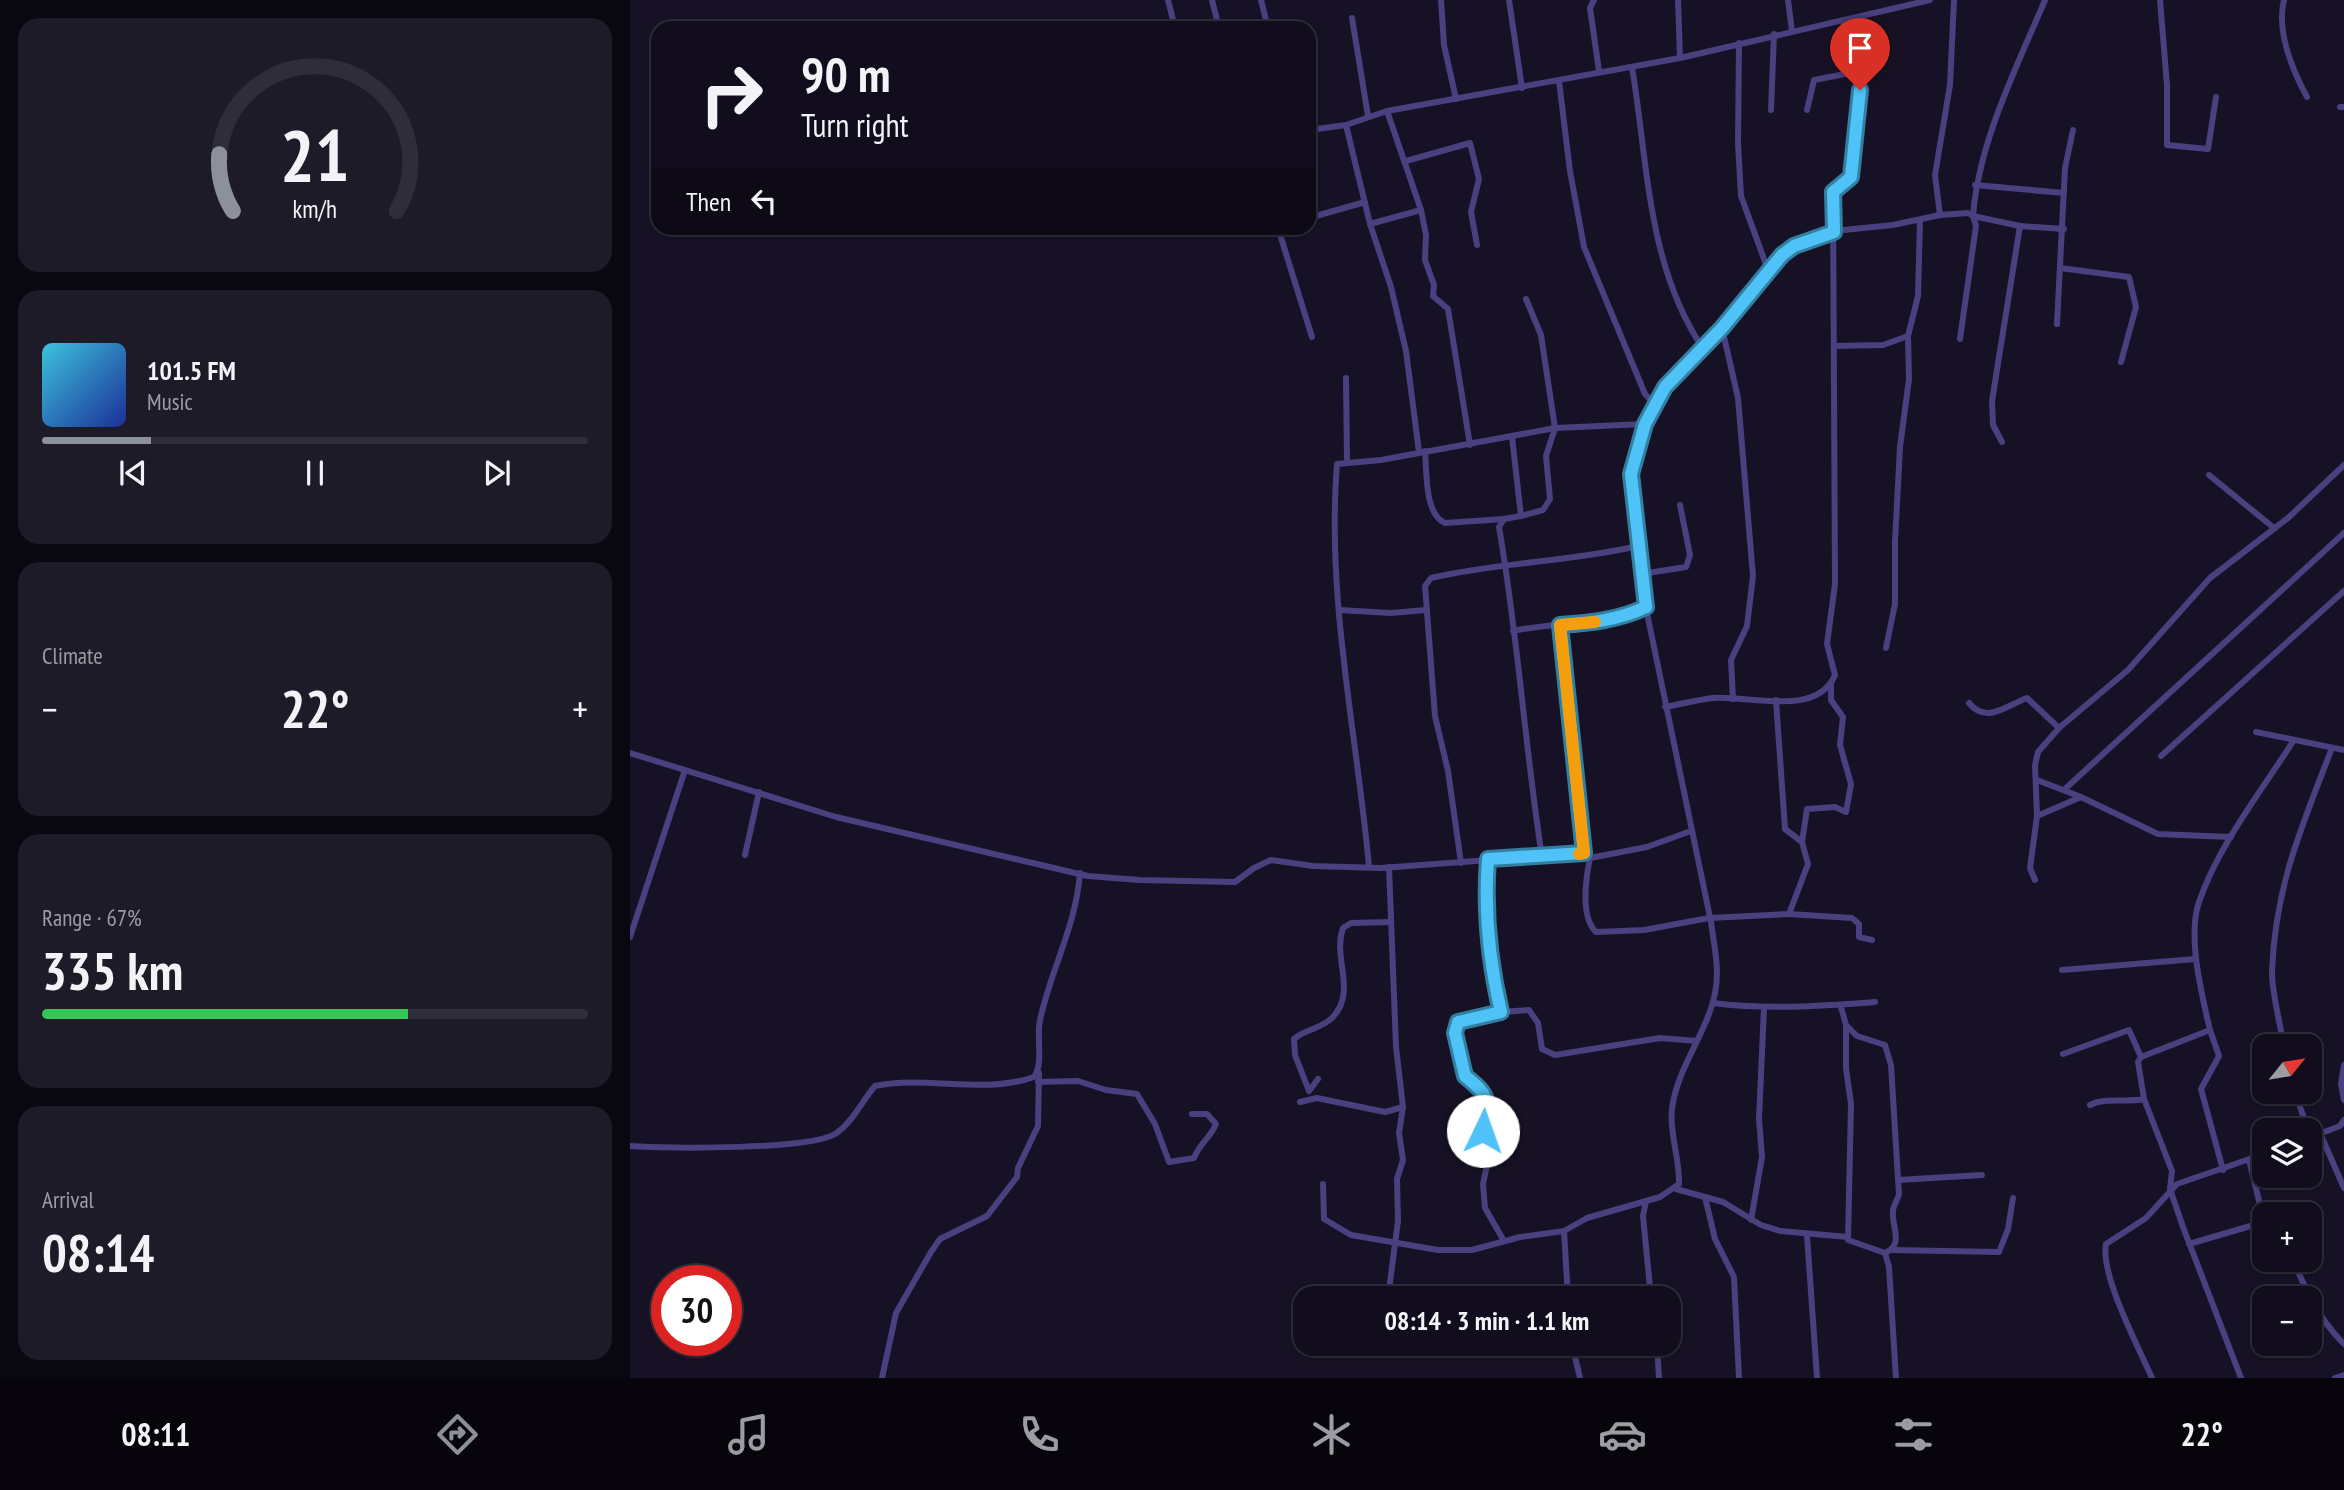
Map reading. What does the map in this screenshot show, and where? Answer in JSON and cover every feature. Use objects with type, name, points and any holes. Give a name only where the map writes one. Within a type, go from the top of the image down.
[{"type":"street","points":[[1168,0],[1173,21]]},
{"type":"street","points":[[1212,0],[1217,21]]},
{"type":"street","points":[[1261,0],[1266,21]]},
{"type":"street","points":[[1441,0],[1444,45],[1455,99]]},
{"type":"street","points":[[1509,0],[1522,88]]},
{"type":"street","points":[[1594,0],[1590,8],[1599,71]]},
{"type":"street","points":[[1678,0],[1679,58]]},
{"type":"street","points":[[1788,0],[1792,31]]},
{"type":"street","points":[[1316,129],[1346,125],[1387,111],[1679,58],[1930,0]]},
{"type":"street","points":[[1940,215],[1935,175],[1950,85],[1954,0]]},
{"type":"street","points":[[1960,338],[1976,226],[1973,216],[1975,185],[1999,112],[2045,0]]},
{"type":"street","points":[[2160,0],[2167,85],[2167,145],[2208,149],[2216,97]]},
{"type":"street","points":[[2284,0],[2282,19],[2287,51],[2306,97]]},
{"type":"street","points":[[1352,18],[1368,116]]},
{"type":"street","points":[[1789,914],[1808,864],[1802,842],[1807,809],[1835,807],[1846,812],[1851,784],[1840,746],[1843,717],[1831,700],[1835,667],[1827,652],[1835,584],[1833,192],[1851,177],[1860,103],[1860,90],[1850,73],[1843,20]]},
{"type":"street","points":[[1771,110],[1774,34]]},
{"type":"street","points":[[1739,43],[1738,143],[1741,196],[1768,270]]},
{"type":"street","points":[[1632,67],[1656,234],[1676,301],[1702,347]]},
{"type":"street","points":[[1807,110],[1814,80],[1850,73]]},
{"type":"street","points":[[1559,81],[1570,171],[1584,247],[1645,394],[1655,405]]},
{"type":"street","points":[[1387,111],[1421,211],[1426,235],[1425,260],[1434,285],[1433,296],[1448,309],[1470,445]]},
{"type":"street","points":[[1346,125],[1370,224],[1391,287],[1406,351],[1432,507],[1439,520],[1445,523],[1504,519],[1548,506],[1550,499],[1546,456],[1555,428],[1541,335],[1526,299]]},
{"type":"street","points":[[2057,324],[2064,193],[2073,130]]},
{"type":"street","points":[[1406,161],[1470,143],[1479,179],[1471,212],[1478,245]]},
{"type":"street","points":[[1975,185],[2064,193]]},
{"type":"street","points":[[1316,216],[1365,202]]},
{"type":"street","points":[[1370,224],[1421,211]]},
{"type":"street","points":[[1676,1189],[1680,1172],[1672,1110],[1681,1074],[1713,1003],[1716,960],[1641,575],[1631,465],[1645,424],[1672,378],[1722,328],[1768,270],[1794,246],[1834,232],[1968,213],[2020,226],[2064,229]]},
{"type":"street","points":[[1886,648],[1895,604],[1900,447],[1909,379],[1908,336],[1916,310],[1920,220]]},
{"type":"street","points":[[2002,442],[1993,425],[1992,401],[2020,226]]},
{"type":"street","points":[[1280,235],[1312,337]]},
{"type":"street","points":[[2060,268],[2129,277],[2136,307],[2121,362]]},
{"type":"street","points":[[1722,328],[1738,398],[1753,576],[1747,626],[1731,660],[1733,699]]},
{"type":"street","points":[[1835,346],[1883,345],[1908,336]]},
{"type":"street","points":[[1346,378],[1347,462]]},
{"type":"street","points":[[1369,867],[1339,610],[1335,488],[1337,464],[1381,460],[1555,428],[1645,424]]},
{"type":"street","points":[[1512,437],[1521,516]]},
{"type":"street","points":[[2035,880],[2029,867],[2037,816],[2038,780],[2035,765],[2038,752],[2059,729],[2129,670],[2210,578],[2274,528],[2344,465]]},
{"type":"street","points":[[2209,475],[2274,528]]},
{"type":"street","points":[[1641,575],[1686,567],[1690,555],[1680,505]]},
{"type":"street","points":[[1504,519],[1499,527],[1542,858]]},
{"type":"street","points":[[2066,788],[2344,533]]},
{"type":"street","points":[[1461,863],[1448,771],[1435,716],[1425,586],[1431,578],[1505,564],[1576,557],[1638,546]]},
{"type":"street","points":[[2161,755],[2344,591]]},
{"type":"street","points":[[1513,631],[1587,623],[1632,614],[1646,607]]},
{"type":"street","points":[[1339,610],[1391,613],[1426,610]]},
{"type":"street","points":[[1560,625],[1587,856],[1586,892],[1590,925],[1596,932],[1644,930],[1709,918],[1789,914],[1852,918],[1859,924],[1859,937],[1872,940]]},
{"type":"street","points":[[1665,707],[1714,698],[1776,700],[1812,696],[1831,684]]},
{"type":"street","points":[[1969,703],[1974,709],[1998,713],[2026,698],[2059,729]]},
{"type":"street","points":[[1776,700],[1785,825],[1788,834],[1802,842]]},
{"type":"street","points":[[2256,732],[2344,750]]},
{"type":"street","points":[[2223,1170],[2201,1089],[2219,1056],[2210,1030],[2195,958],[2198,904],[2231,837],[2294,740]]},
{"type":"street","points":[[2282,1034],[2272,974],[2276,916],[2286,867],[2332,748]]},
{"type":"street","points":[[630,753],[806,808],[945,845],[1080,873],[1139,880],[1235,882],[1271,860],[1389,867],[1488,859],[1587,856],[1647,846],[1692,831]]},
{"type":"street","points":[[630,937],[685,770]]},
{"type":"street","points":[[2038,780],[2066,788],[2158,834],[2231,837]]},
{"type":"street","points":[[745,855],[759,792]]},
{"type":"street","points":[[2037,816],[2081,797]]},
{"type":"street","points":[[1488,859],[1486,894],[1489,950],[1501,1012]]},
{"type":"street","points":[[1389,867],[1396,1047],[1403,1107],[1399,1133],[1403,1160],[1397,1179],[1398,1221],[1389,1286]]},
{"type":"street","points":[[883,1378],[896,1313],[935,1245],[944,1236],[987,1216],[1017,1177],[1018,1168],[1038,1126],[1039,1071],[1036,1035],[1052,977],[1068,938],[1078,899],[1080,873]]},
{"type":"street","points":[[1318,1079],[1309,1091],[1295,1055],[1294,1039],[1321,1027],[1342,1005],[1345,991],[1340,964],[1343,928],[1351,923],[1391,922]]},
{"type":"street","points":[[2062,970],[2195,958]]},
{"type":"street","points":[[1713,1003],[1764,1008],[1840,1007],[1875,1002]]},
{"type":"street","points":[[1840,1007],[1846,1025],[1846,1068],[1851,1104],[1848,1240],[1888,1252],[1999,1252],[2008,1229],[2013,1198]]},
{"type":"street","points":[[1751,1220],[1762,1157],[1759,1119],[1764,1008]]},
{"type":"street","points":[[1504,1241],[1485,1208],[1483,1184],[1487,1165],[1482,1144],[1487,1100],[1481,1087],[1465,1076],[1455,1033],[1458,1022],[1501,1012],[1529,1010],[1538,1023],[1542,1049],[1555,1055],[1660,1038],[1697,1041]]},
{"type":"street","points":[[1846,1025],[1857,1036],[1885,1045],[1889,1053],[1899,1194],[1892,1211],[1897,1227],[1888,1252],[1896,1378]]},
{"type":"street","points":[[2063,1054],[2129,1030],[2141,1057]]},
{"type":"street","points":[[2210,1030],[2141,1057],[2138,1062],[2144,1099],[2172,1171],[2170,1189],[2241,1378]]},
{"type":"street","points":[[2344,1065],[2341,1084],[2344,1100]]},
{"type":"street","points":[[630,1146],[768,1147],[816,1141],[837,1134],[875,1086],[911,1082],[1007,1083],[1034,1077],[1039,1071]]},
{"type":"street","points":[[1038,1082],[1077,1081],[1106,1090],[1136,1094],[1155,1124],[1169,1162],[1194,1158],[1199,1146],[1212,1133],[1216,1124],[1207,1114],[1192,1114]]},
{"type":"street","points":[[1300,1102],[1317,1098],[1385,1112],[1403,1107]]},
{"type":"street","points":[[2090,1105],[2098,1101],[2128,1102],[2144,1099]]},
{"type":"street","points":[[2322,1132],[2340,1126],[2344,1120]]},
{"type":"street","points":[[2322,1138],[2344,1188]]},
{"type":"street","points":[[2152,1378],[2124,1316],[2105,1248],[2108,1241],[2146,1218],[2170,1189],[2252,1159]]},
{"type":"street","points":[[2249,1160],[2259,1202]]},
{"type":"street","points":[[1898,1180],[1982,1175]]},
{"type":"street","points":[[1323,1184],[1324,1219],[1352,1235],[1438,1250],[1461,1250],[1564,1231],[1587,1218],[1646,1201],[1676,1189],[1723,1202],[1751,1220],[1780,1231],[1848,1237]]},
{"type":"street","points":[[1705,1197],[1715,1239],[1734,1277],[1739,1378]]},
{"type":"street","points":[[1646,1201],[1643,1216],[1650,1286]]},
{"type":"street","points":[[2189,1244],[2252,1226]]},
{"type":"street","points":[[1564,1231],[1567,1286]]},
{"type":"street","points":[[1807,1235],[1817,1378]]},
{"type":"street","points":[[2300,1272],[2309,1296],[2328,1328],[2344,1344]]},
{"type":"street","points":[[1574,1356],[1577,1377]]},
{"type":"street","points":[[1658,1356],[1659,1378]]},
{"type":"street","points":[[2335,1378],[2344,1375]]},
{"type":"slow traffic","points":[[1579,854],[1584,853],[1560,625],[1595,622]]},
{"type":"route","points":[[1483,1131],[1487,1100],[1481,1087],[1465,1076],[1455,1033],[1458,1022],[1501,1012],[1489,950],[1486,894],[1488,859],[1520,856],[1542,858],[1584,853],[1560,625],[1587,623],[1632,614],[1646,607],[1631,489],[1631,465],[1645,424],[1665,387],[1722,328],[1782,255],[1794,246],[1834,232],[1833,192],[1851,177],[1860,90]]}]
